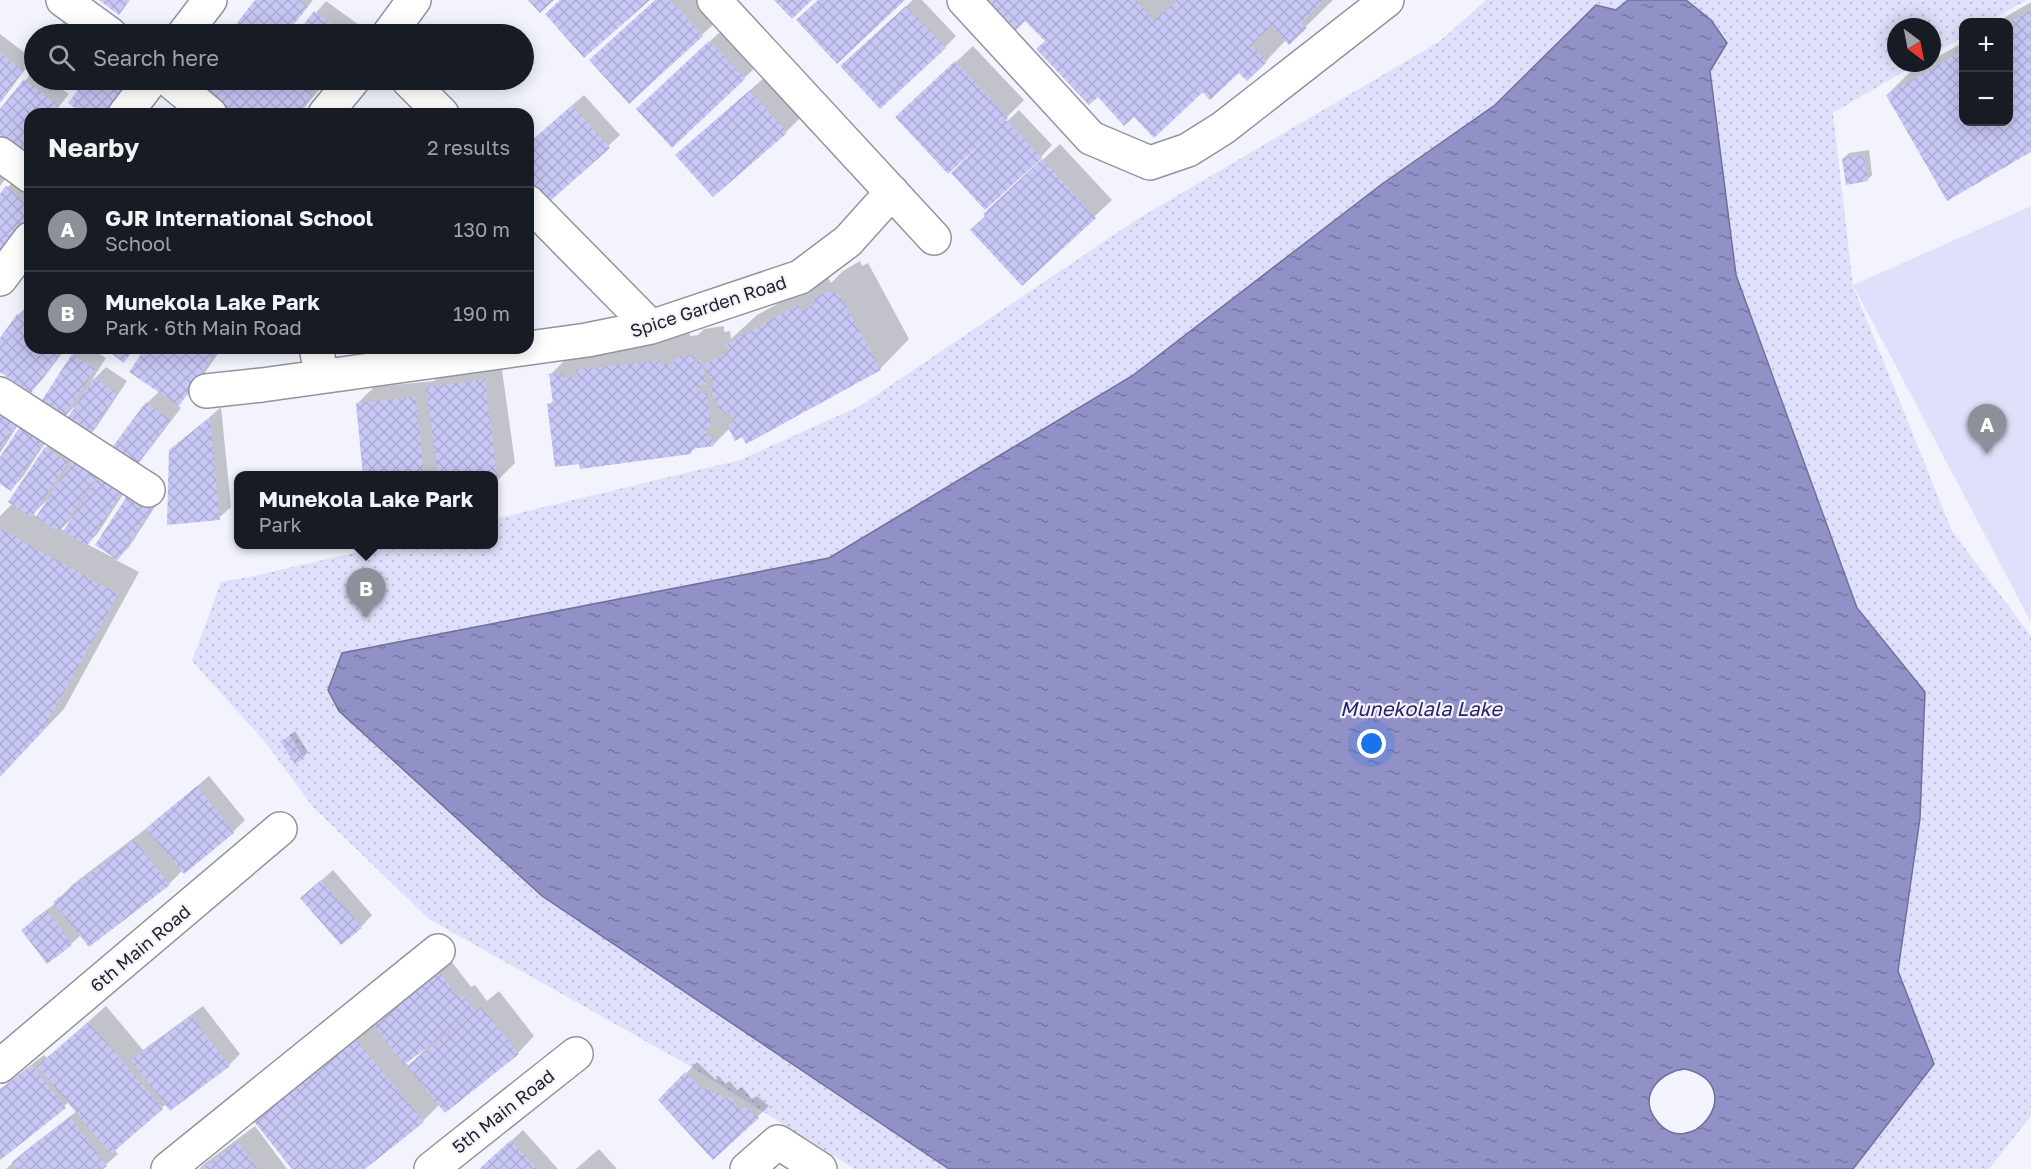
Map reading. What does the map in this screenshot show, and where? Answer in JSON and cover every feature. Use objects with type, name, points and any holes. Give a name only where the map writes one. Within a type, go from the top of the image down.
[{"type":"street","points":[[63,0],[96,24]]},
{"type":"street","points":[[192,24],[210,0]]},
{"type":"street","points":[[396,24],[414,0]]},
{"type":"street","points":[[714,0],[934,238]]},
{"type":"street","points":[[964,0],[1091,138],[1150,163],[1188,150],[1223,128],[1387,0]]},
{"type":"street","points":[[129,108],[143,90]]},
{"type":"street","points":[[181,90],[203,108]]},
{"type":"street","points":[[330,108],[345,90]]},
{"type":"street","points":[[418,90],[436,108]]},
{"type":"street","points":[[0,154],[24,172]]},
{"type":"street","name":"Spice Garden Road","points":[[534,344],[587,340],[651,327],[800,277],[849,241],[892,192]]},
{"type":"street","points":[[534,208],[651,327]]},
{"type":"street","points":[[0,279],[24,247]]},
{"type":"street","name":"Spice Garden Road","points":[[206,391],[319,362],[416,354]]},
{"type":"street","points":[[0,394],[148,490]]},
{"type":"street","name":"6th Main Road","points":[[0,1066],[280,829]]},
{"type":"street","points":[[168,1169],[438,951]]},
{"type":"street","name":"5th Main Road","points":[[431,1169],[576,1054]]},
{"type":"street","points":[[747,1169],[778,1142],[820,1169]]},
{"type":"shaded area","points":[[1486,0],[1628,0],[1617,10],[1596,5],[1495,105],[1382,184],[1132,376],[829,558],[342,653],[542,896],[949,1169],[855,1169],[688,1065],[429,919],[313,807],[265,742],[192,661],[221,582],[371,549],[498,549],[498,518],[740,460],[860,406],[1136,220],[1439,42]]},
{"type":"shaded area","points":[[1686,0],[2027,0],[1995,18],[1959,18],[1959,39],[1941,50],[1941,18],[1887,18],[1887,72],[1903,72],[1833,113],[1853,286],[1952,531],[2031,636],[2031,1116],[1989,1169],[1853,1169],[1934,1064],[1898,971],[1920,818],[1925,692],[1857,608],[1736,275],[1710,71],[1711,20]]},
{"type":"shaded area","points":[[2031,206],[2031,622],[1853,285]]},
{"type":"water","name":"Munekolala Lake","points":[[1628,0],[1686,0],[1711,20],[1727,43],[1710,71],[1736,275],[1857,608],[1925,692],[1920,818],[1898,971],[1934,1064],[1853,1169],[949,1169],[542,896],[339,711],[328,690],[342,653],[829,558],[1132,376],[1382,184],[1495,105],[1596,5],[1616,10]],"holes":[[[1685,1069],[1705,1078],[1714,1091],[1714,1105],[1708,1118],[1697,1129],[1683,1134],[1668,1131],[1654,1117],[1650,1108],[1649,1100],[1655,1085],[1668,1074]]]},
{"type":"building","points":[[99,0],[130,0],[119,15]]},
{"type":"building","points":[[255,0],[299,0],[308,7],[294,24],[237,23]]},
{"type":"building","points":[[528,0],[554,0],[540,13]]},
{"type":"building","points":[[560,0],[650,0],[584,58],[545,14]]},
{"type":"building","points":[[655,0],[670,0],[703,36],[629,104],[589,60]]},
{"type":"building","points":[[774,0],[812,0],[792,19]]},
{"type":"building","points":[[818,0],[905,0],[837,64],[796,20]]},
{"type":"building","points":[[988,0],[1135,0],[1154,21],[1177,0],[1325,0],[1301,22],[1307,28],[1289,45],[1271,26],[1251,45],[1267,62],[1247,81],[1239,73],[1210,100],[1203,92],[1154,138],[1134,117],[1124,126],[1098,97],[1089,105],[1036,49],[1045,41],[1025,21],[1016,30]]},
{"type":"building","points":[[906,6],[946,48],[880,109],[840,66]]},
{"type":"building","points":[[2031,10],[2031,152],[1947,201],[1886,95],[1926,72],[1941,72],[1941,63],[1959,53],[1959,126],[2013,126],[2013,20]]},
{"type":"building","points":[[314,11],[332,24],[304,24]]},
{"type":"building","points":[[66,18],[74,24],[62,24]]},
{"type":"building","points":[[709,41],[745,79],[672,148],[636,109]]},
{"type":"building","points":[[0,53],[23,71],[0,102]]},
{"type":"building","points":[[955,61],[1042,158],[985,210],[951,173],[983,141],[948,174],[895,117]]},
{"type":"building","points":[[24,79],[24,90],[38,90],[59,106],[58,108],[24,108],[24,150],[22,152],[0,135],[0,109]]},
{"type":"building","points":[[78,90],[129,90],[116,108],[75,108],[68,103]]},
{"type":"building","points":[[202,90],[308,90],[313,94],[302,108],[226,108]]},
{"type":"building","points":[[750,90],[787,133],[713,197],[675,155]]},
{"type":"building","points":[[572,105],[610,148],[548,203],[534,188],[534,139]]},
{"type":"building","points":[[1864,155],[1868,181],[1846,185],[1842,158]]},
{"type":"building","points":[[1042,159],[1096,218],[1022,286],[970,230],[985,216],[983,214]]},
{"type":"building","points":[[6,186],[24,201],[24,231],[2,259],[0,257],[0,194]]},
{"type":"building","points":[[830,290],[833,294],[838,292],[881,370],[746,444],[742,437],[735,441],[727,425],[734,422],[728,410],[722,414],[709,388],[714,385],[703,365],[729,351],[725,345],[798,305],[801,311],[814,305],[811,300]]},
{"type":"building","points":[[17,314],[24,319],[24,354],[60,354],[31,393],[0,372],[0,338]]},
{"type":"building","points":[[72,354],[95,369],[59,425],[36,409]]},
{"type":"building","points":[[112,354],[130,354],[124,363]]},
{"type":"building","points":[[141,354],[214,354],[179,406],[129,372]]},
{"type":"building","points":[[695,355],[695,361],[701,360],[702,369],[704,369],[706,385],[699,385],[700,393],[707,393],[711,427],[706,428],[706,436],[712,435],[714,446],[691,449],[691,454],[580,469],[579,464],[555,467],[547,404],[553,403],[549,374],[562,373],[563,378],[577,377],[576,370],[660,360],[661,365],[674,364],[673,358]]},
{"type":"building","points":[[94,378],[117,393],[85,442],[62,426]]},
{"type":"building","points":[[485,379],[497,471],[437,471],[426,387]]},
{"type":"building","points":[[416,397],[423,471],[363,471],[356,403]]},
{"type":"building","points":[[146,402],[170,420],[131,473],[107,454]]},
{"type":"building","points":[[0,415],[16,425],[0,449]]},
{"type":"building","points":[[210,417],[220,520],[167,525],[169,450]]},
{"type":"building","points":[[20,427],[43,443],[11,491],[0,484],[0,457]]},
{"type":"building","points":[[45,447],[68,462],[32,517],[8,502]]},
{"type":"building","points":[[72,462],[96,478],[59,532],[36,517]]},
{"type":"building","points":[[100,475],[123,491],[87,546],[63,531]]},
{"type":"building","points":[[131,490],[154,505],[118,560],[95,545]]},
{"type":"building","points":[[0,529],[118,594],[42,732],[0,777]]},
{"type":"building","points":[[290,736],[304,758],[295,764],[280,741]]},
{"type":"building","points":[[197,786],[234,833],[184,874],[146,828]]},
{"type":"building","points":[[134,840],[170,885],[89,947],[53,902]]},
{"type":"building","points":[[321,880],[362,928],[341,945],[300,898]]},
{"type":"building","points":[[47,911],[72,945],[47,964],[21,930]]},
{"type":"building","points":[[437,968],[459,998],[463,995],[475,1011],[404,1065],[369,1019]]},
{"type":"building","points":[[481,1007],[519,1054],[445,1113],[407,1066]]},
{"type":"building","points":[[191,1016],[230,1066],[170,1111],[131,1060]]},
{"type":"building","points":[[89,1022],[163,1109],[111,1154],[37,1066]]},
{"type":"building","points":[[354,1037],[424,1122],[365,1169],[292,1169],[252,1119]]},
{"type":"building","points":[[32,1065],[66,1108],[4,1157],[0,1153],[0,1090]]},
{"type":"building","points":[[685,1072],[703,1090],[707,1086],[713,1094],[718,1092],[725,1100],[730,1097],[740,1110],[745,1107],[759,1118],[713,1160],[658,1100]]},
{"type":"building","points":[[70,1117],[107,1166],[103,1169],[17,1169],[12,1162]]},
{"type":"building","points":[[511,1140],[537,1169],[479,1169]]},
{"type":"building","points":[[238,1142],[258,1169],[201,1169]]},
{"type":"place","name":"GJR International School","points":[[1987,454]]},
{"type":"place","name":"Munekola Lake Park","points":[[366,618]]}]
